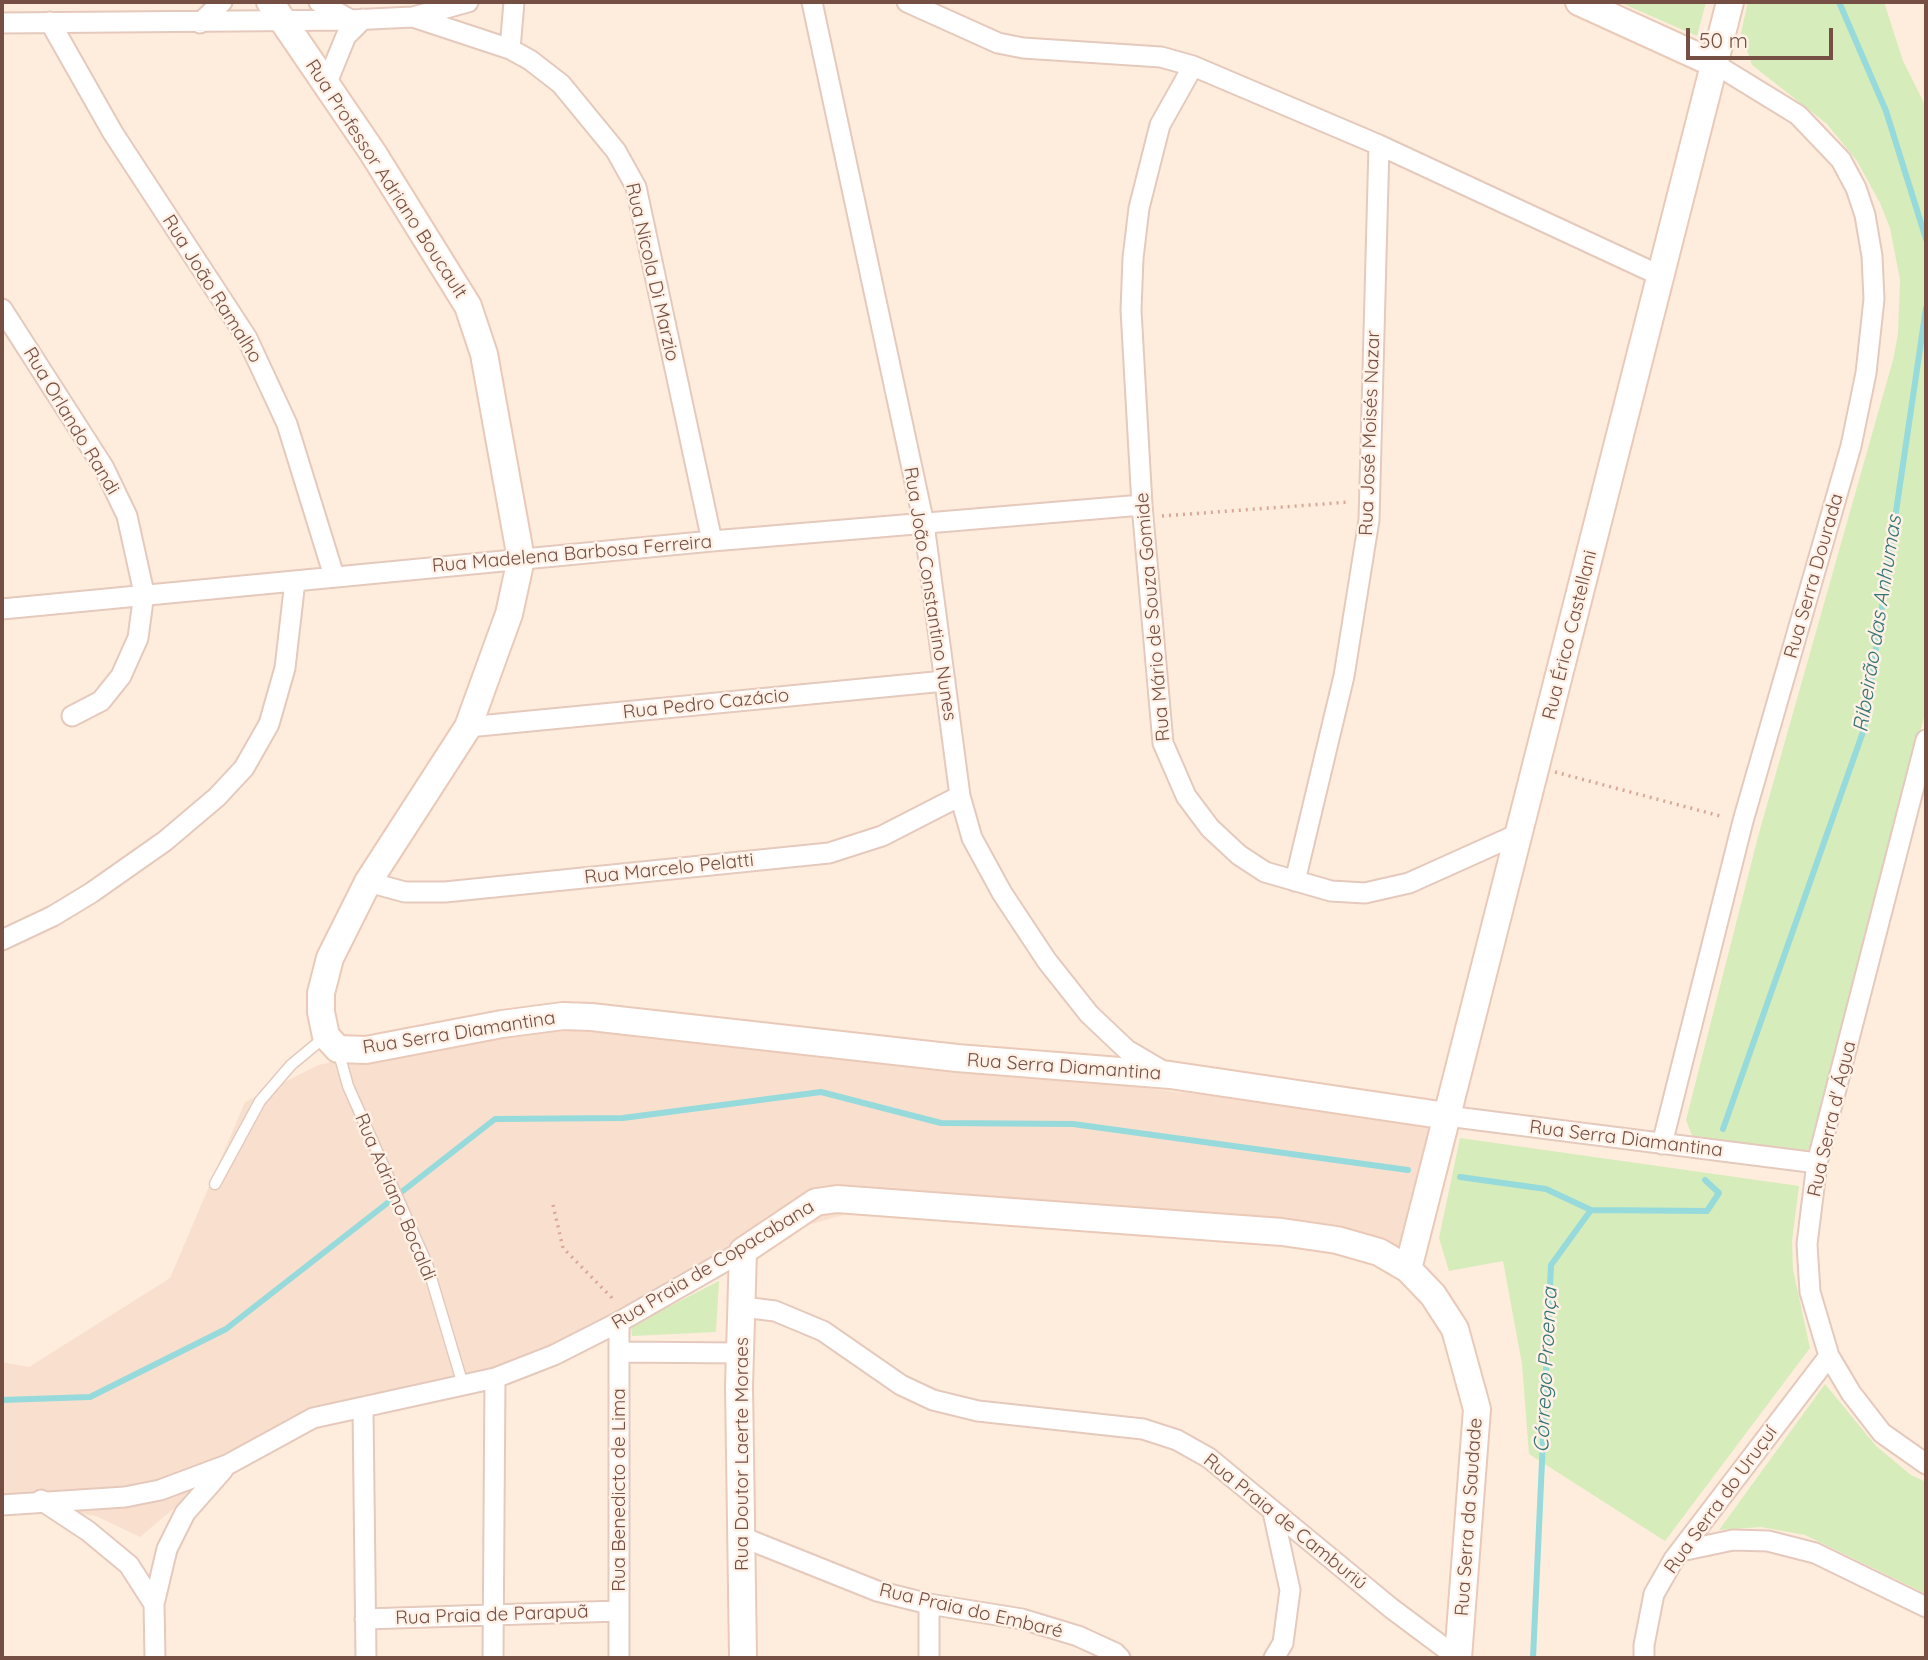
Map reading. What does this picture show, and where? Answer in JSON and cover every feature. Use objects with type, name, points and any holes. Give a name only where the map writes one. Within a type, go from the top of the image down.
[{"type":"street","points":[[200,23],[222,2]]},
{"type":"street","points":[[319,2],[356,19]]},
{"type":"street","points":[[2,23],[200,23],[276,12],[356,19],[414,17],[468,2]]},
{"type":"street","points":[[510,49],[514,2]]},
{"type":"street","name":"Rua João Constantino Nunes","points":[[811,2],[923,524],[960,796],[972,838],[1002,893],[1047,961],[1089,1014],[1127,1050],[1170,1075]]},
{"type":"street","points":[[907,2],[998,43],[1023,48],[1161,57],[1192,66],[1379,145],[1661,276]]},
{"type":"street","points":[[1579,2],[1715,64]]},
{"type":"street","name":"Rua Érico Castellani","points":[[1408,1269],[1730,2]]},
{"type":"street","name":"Rua Professor Adriano Boucault","points":[[276,12],[373,153],[468,306],[484,354],[522,559],[509,614],[468,727],[368,882],[330,958],[321,993],[329,1037]]},
{"type":"street","name":"Rua Nicola Di Marzio","points":[[414,17],[510,49],[561,84],[590,116],[616,151],[636,187],[712,541]]},
{"type":"street","points":[[326,85],[356,19]]},
{"type":"street","name":"Rua João Ramalho","points":[[50,22],[113,134],[247,338],[287,424],[334,576]]},
{"type":"street","name":"Rua Serra Dourada","points":[[1661,1144],[1743,821],[1851,446],[1867,373],[1874,299],[1872,256],[1865,215],[1856,188],[1842,160],[1798,115],[1715,64]]},
{"type":"street","name":"Rua Mário de Souza Gomide","points":[[1192,66],[1160,125],[1139,208],[1133,258],[1131,310],[1142,511],[1163,743],[1186,796],[1210,828],[1239,855],[1265,872],[1331,891],[1365,893],[1409,883],[1518,834]]},
{"type":"street","name":"Rua José Moisés Nazar","points":[[1295,881],[1344,676],[1357,604],[1370,501],[1379,145]]},
{"type":"street","name":"Rua Orlando Randi","points":[[2,309],[104,468],[127,516],[144,593],[138,638],[121,676],[101,701],[72,716]]},
{"type":"street","name":"Rua Madelena Barbosa Ferreira","points":[[2,609],[144,593],[712,541],[923,524],[1142,511]]},
{"type":"street","points":[[2,940],[53,916],[91,893],[165,841],[217,797],[244,768],[269,724],[285,668],[295,581]]},
{"type":"street","name":"Rua Pedro Cazácio","points":[[468,727],[945,681]]},
{"type":"street","name":"Rua Serra d' Água","points":[[1926,740],[1818,1163],[1808,1256],[1810,1292],[1829,1356],[1851,1393],[1882,1433],[1926,1464]]},
{"type":"street","name":"Rua Marcelo Pelatti","points":[[368,882],[405,892],[445,892],[829,853],[882,836],[960,796]]},
{"type":"street","name":"Rua Serra Diamantina","points":[[329,1037],[366,1050],[502,1024],[563,1016],[591,1017],[957,1058],[1170,1075],[1447,1116],[1818,1163]]},
{"type":"street","name":"Rua Praia de Copacabana","points":[[2,1504],[125,1497],[160,1490],[227,1465],[313,1418],[495,1378],[554,1355],[619,1322],[743,1251],[816,1202],[837,1199],[1282,1232],[1337,1240],[1368,1249],[1408,1269]]},
{"type":"street","name":"Rua Doutor Laerte Moraes","points":[[743,1251],[740,1353],[743,1658]]},
{"type":"street","name":"Rua Serra da Saudade","points":[[1408,1269],[1433,1295],[1455,1329],[1477,1409],[1458,1658]]},
{"type":"street","name":"Rua Praia de Camburiú","points":[[743,1307],[775,1311],[823,1331],[901,1385],[933,1400],[978,1411],[1143,1429],[1177,1440],[1209,1458],[1458,1658]]},
{"type":"street","name":"Rua Benedicto de Lima","points":[[619,1322],[619,1658]]},
{"type":"street","points":[[619,1352],[740,1353]]},
{"type":"street","name":"Rua Serra do Uruçuí","points":[[1644,1658],[1654,1594],[1681,1551],[1829,1356]]},
{"type":"street","points":[[493,1658],[495,1378]]},
{"type":"street","points":[[363,1407],[366,1658]]},
{"type":"street","points":[[155,1658],[155,1604],[167,1549],[184,1513],[227,1465]]},
{"type":"street","points":[[40,1500],[88,1531],[129,1565],[155,1604]]},
{"type":"street","points":[[1273,1512],[1290,1590],[1283,1643],[1274,1658]]},
{"type":"street","name":"Rua Praia do Embaré","points":[[742,1536],[877,1591],[929,1604],[1022,1619],[1078,1636],[1115,1653],[1120,1658]]},
{"type":"street","points":[[1681,1551],[1733,1540],[1769,1541],[1815,1553],[1926,1607]]},
{"type":"street","points":[[929,1604],[929,1658]]},
{"type":"street","name":"Rua Praia de Parapuã","points":[[365,1619],[619,1611]]},
{"type":"lane","points":[[215,1184],[260,1101],[291,1065],[329,1037]]},
{"type":"lane","name":"Rua Adriano Bocaldi","points":[[329,1037],[427,1264],[463,1385]]},
{"type":"path","points":[[1142,511],[1370,501]]},
{"type":"path","points":[[1536,767],[1743,821]]},
{"type":"path","points":[[553,1205],[563,1248],[611,1297],[619,1322]]},
{"type":"shaded area","points":[[550,1017],[1438,1123],[1405,1249],[1279,1223],[1022,1199],[891,1202],[746,1242],[484,1382],[411,1391],[236,1456],[140,1537],[96,1516],[2,1503],[2,1362],[29,1367],[170,1278],[245,1102],[318,1065]]},
{"type":"green space","points":[[1619,2],[1706,2],[1697,36]]},
{"type":"green space","points":[[1748,2],[1884,2],[1903,61],[1926,107],[1926,709],[1821,1128],[1813,1146],[1802,1154],[1693,1138],[1686,1120],[1759,833],[1893,360],[1898,334],[1900,280],[1890,228],[1857,161],[1827,124],[1752,65],[1741,33]]},
{"type":"green space","points":[[1460,1138],[1799,1186],[1792,1241],[1793,1270],[1810,1348],[1665,1541],[1529,1454],[1522,1364],[1503,1261],[1449,1271],[1439,1238]]},
{"type":"green space","points":[[719,1281],[716,1332],[632,1336],[631,1326]]},
{"type":"green space","points":[[1825,1384],[1876,1446],[1911,1475],[1926,1482],[1926,1594],[1805,1535],[1761,1527],[1719,1530]]},
{"type":"waterway","name":"Ribeirão das Anhumas","points":[[1839,2],[1886,111],[1926,239]]},
{"type":"waterway","name":"Ribeirão das Anhumas","points":[[1723,1129],[1864,729],[1926,308]]},
{"type":"waterway","points":[[2,1400],[90,1397],[226,1329],[495,1119],[623,1118],[821,1092],[941,1123],[1073,1124],[1408,1170]]},
{"type":"waterway","points":[[1460,1177],[1546,1189],[1591,1210]]},
{"type":"waterway","name":"Córrego Proença","points":[[1533,1658],[1551,1265],[1591,1210],[1707,1211],[1719,1193],[1705,1180]]}]
